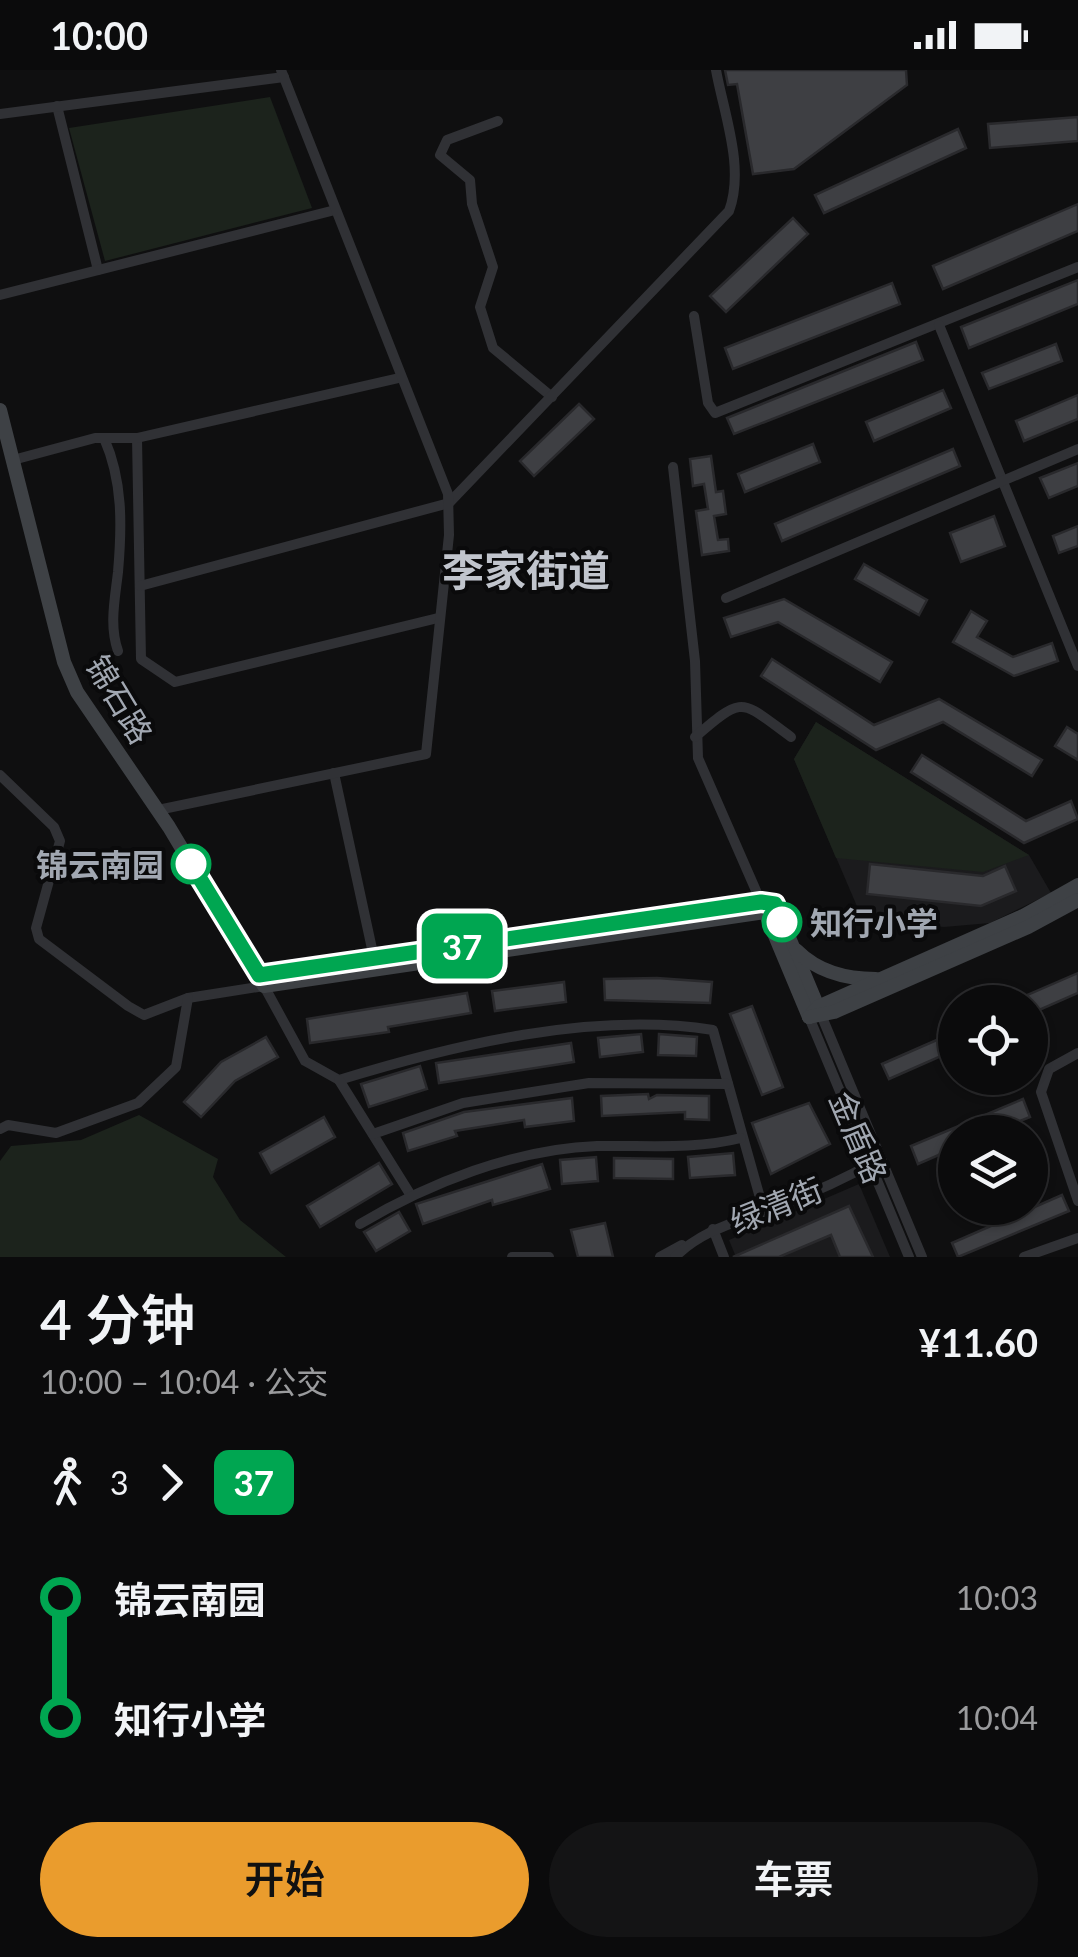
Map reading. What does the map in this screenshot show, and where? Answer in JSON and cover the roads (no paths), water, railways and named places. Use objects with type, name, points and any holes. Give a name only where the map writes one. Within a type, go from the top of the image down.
[{"type":"street","points":[[140,586],[449,504],[729,211],[736,193],[734,166],[716,70]]},
{"type":"street","points":[[0,114],[283,73],[399,378],[445,483],[449,504],[426,754],[158,810]]},
{"type":"street","points":[[58,106],[98,270]]},
{"type":"street","points":[[498,121],[447,140],[440,155],[470,180],[472,204],[493,267],[480,307],[493,348],[552,397]]},
{"type":"street","points":[[0,295],[335,210]]},
{"type":"street","points":[[694,316],[708,404],[715,413],[1078,267]]},
{"type":"street","points":[[939,325],[1078,666]]},
{"type":"street","points":[[13,460],[104,438],[137,438],[399,378]]},
{"type":"street","name":"锦石路","points":[[0,410],[64,662],[77,692],[158,810],[262,981]]},
{"type":"street","points":[[104,438],[119,487],[120,548],[112,632],[118,651]]},
{"type":"street","points":[[137,438],[141,659],[174,682],[438,618]]},
{"type":"street","points":[[726,598],[1078,449]]},
{"type":"street","points":[[674,467],[695,661],[698,758],[816,1013]]},
{"type":"street","points":[[695,737],[736,704],[746,704],[791,737]]},
{"type":"street","points":[[334,773],[374,958]]},
{"type":"street","points":[[0,776],[54,827],[60,841],[36,928],[38,939],[144,1015],[188,998],[374,958],[767,906]]},
{"type":"street","points":[[816,1013],[882,978],[1023,916],[1078,885]]},
{"type":"street","points":[[816,1013],[1028,927],[1078,900]]},
{"type":"street","points":[[767,906],[793,948],[816,1013]]},
{"type":"street","points":[[262,981],[767,906]]},
{"type":"street","points":[[793,948],[818,968],[837,975],[882,978]]},
{"type":"street","points":[[262,981],[305,1062],[339,1080],[410,1194]]},
{"type":"street","points":[[0,1128],[8,1125],[56,1133],[138,1103],[176,1067],[188,998]]},
{"type":"street","name":"金盾路","points":[[816,1013],[876,1161],[909,1257]]},
{"type":"street","points":[[339,1080],[426,1053],[624,1023],[713,1030],[764,1212]]},
{"type":"street","points":[[1078,1053],[1049,1069],[1041,1092],[1078,1201]]},
{"type":"street","points":[[373,1134],[463,1103],[590,1083],[728,1084]]},
{"type":"street","points":[[360,1224],[410,1194],[537,1154],[594,1146],[690,1146],[741,1138]]},
{"type":"street","name":"金盾路","points":[[876,1161],[922,1257]]},
{"type":"street","name":"绿清街","points":[[675,1257],[692,1240],[714,1229],[764,1212],[876,1161]]},
{"type":"street","points":[[714,1229],[724,1257]]},
{"type":"street","points":[[1024,1257],[1078,1238]]},
{"type":"street","points":[[660,1257],[692,1240]]},
{"type":"street","points":[[512,1257],[550,1257]]},
{"type":"place","name":"锦云南园","points":[[191,864]]},
{"type":"place","name":"知行小学","points":[[782,922]]},
{"type":"district","name":"李家街道","points":[[526,570]]}]
